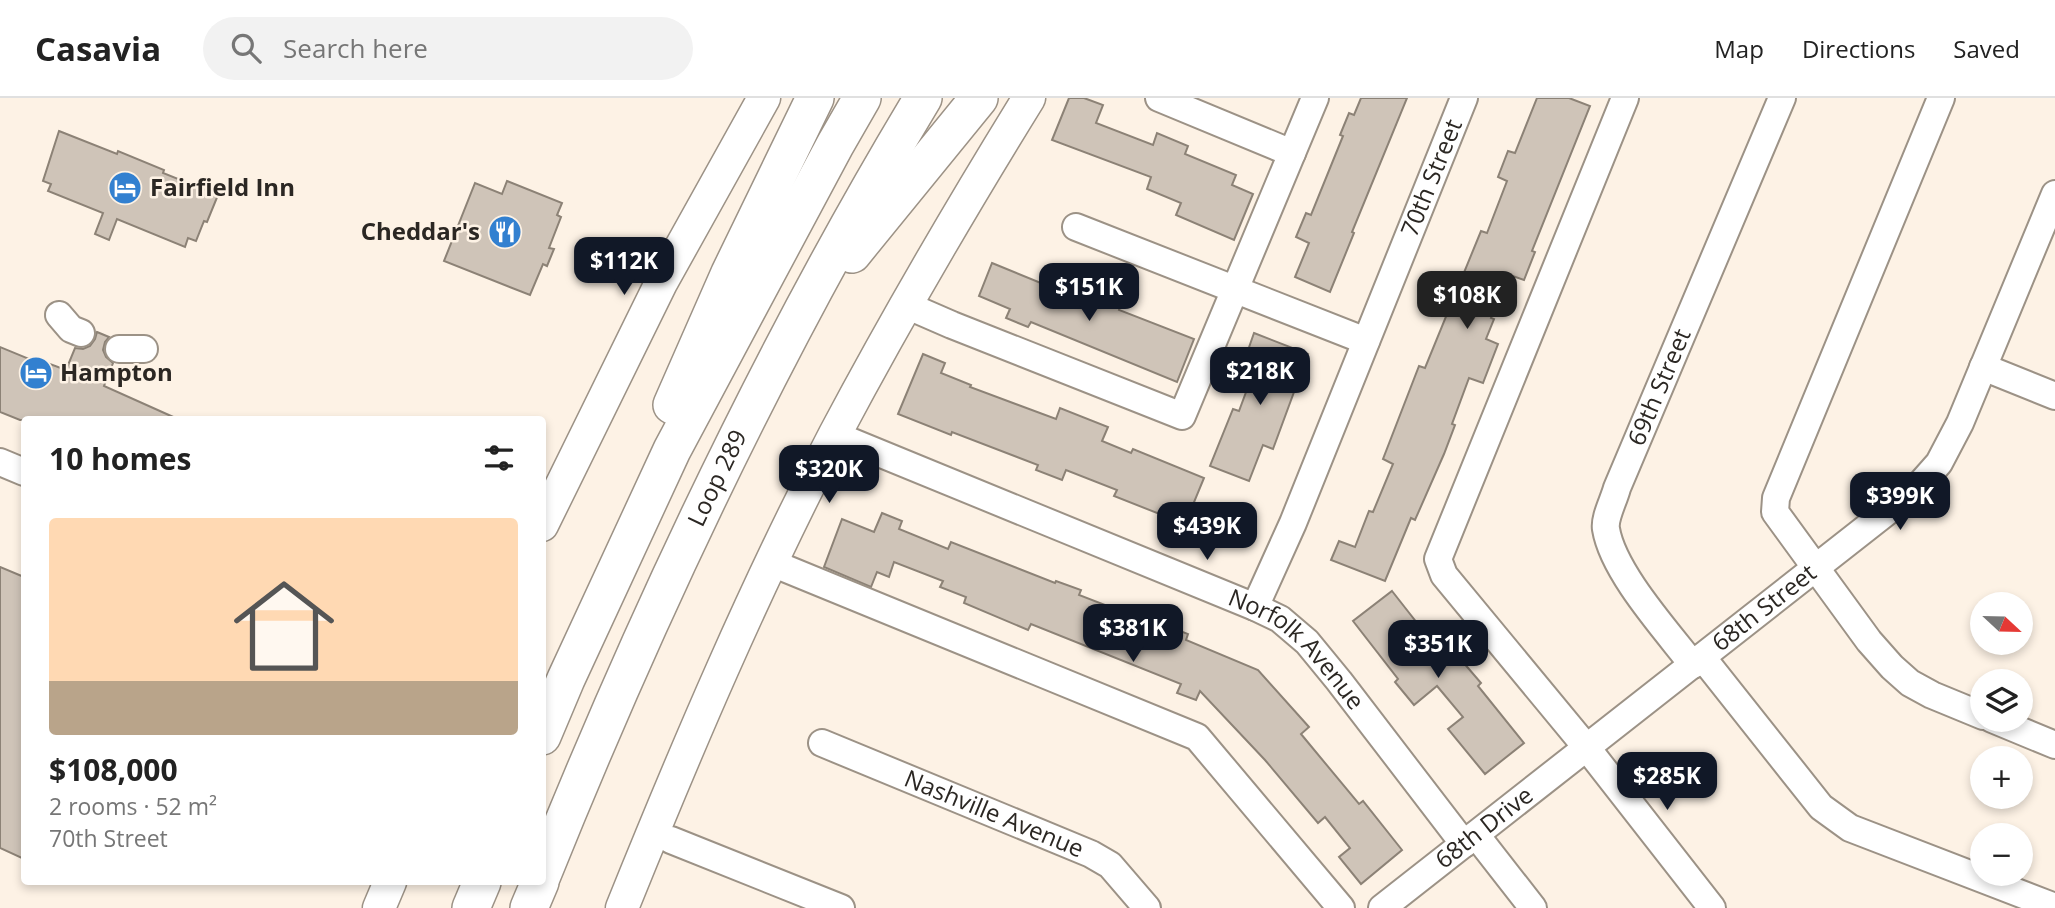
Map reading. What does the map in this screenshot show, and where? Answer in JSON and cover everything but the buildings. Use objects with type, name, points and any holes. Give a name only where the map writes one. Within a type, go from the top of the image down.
[{"type":"highway","points":[[627,547],[655,445],[689,363],[815,98]]},
{"type":"highway","points":[[546,727],[672,450],[862,98]]},
{"type":"highway","name":"Loop 289","points":[[546,865],[625,677],[733,445],[805,307],[890,152],[923,98]]},
{"type":"highway","points":[[805,307],[874,229],[979,98]]},
{"type":"highway","points":[[471,908],[481,885]]},
{"type":"highway","points":[[529,908],[539,885]]},
{"type":"main road","points":[[546,517],[661,283],[764,98]]},
{"type":"main road","points":[[622,908],[669,790],[772,563],[835,435],[906,305],[1029,98]]},
{"type":"main road","points":[[379,908],[389,885]]},
{"type":"street","points":[[1159,98],[1292,153]]},
{"type":"street","points":[[906,305],[1182,416],[1315,98]]},
{"type":"street","name":"70th Street","points":[[1255,607],[1293,523],[1464,98]]},
{"type":"street","points":[[1625,98],[1438,559],[1444,575],[1587,748],[1712,908]]},
{"type":"street","name":"69th Street","points":[[1782,98],[1617,488],[1605,526],[1614,555],[1636,590],[1821,807],[1850,828],[2055,907]]},
{"type":"street","points":[[1941,98],[1776,498],[1775,512],[1869,641],[1909,683],[1970,711]]},
{"type":"street","name":"68th Street","points":[[1587,748],[1916,489],[1939,463],[1960,423],[2055,194]]},
{"type":"street","points":[[1076,227],[1366,341]]},
{"type":"street","points":[[59,316],[71,329],[81,333]]},
{"type":"street","points":[[1983,367],[2055,396]]},
{"type":"street","name":"Norfolk Avenue","points":[[835,435],[1280,619],[1307,642],[1470,840],[1533,908]]},
{"type":"street","points":[[0,462],[21,471]]},
{"type":"street","points":[[772,563],[1197,737],[1341,908]]},
{"type":"street","points":[[2024,732],[2055,745]]},
{"type":"street","name":"Nashville Avenue","points":[[822,743],[1091,854],[1110,865],[1147,908]]},
{"type":"street","name":"68th Drive","points":[[1382,908],[1587,748]]},
{"type":"street","points":[[671,840],[841,908]]},
{"type":"place","name":"Fairfield Inn","points":[[125,188]]},
{"type":"place","name":"Cheddar's","points":[[505,232]]},
{"type":"place","name":"Hampton","points":[[36,373]]}]
